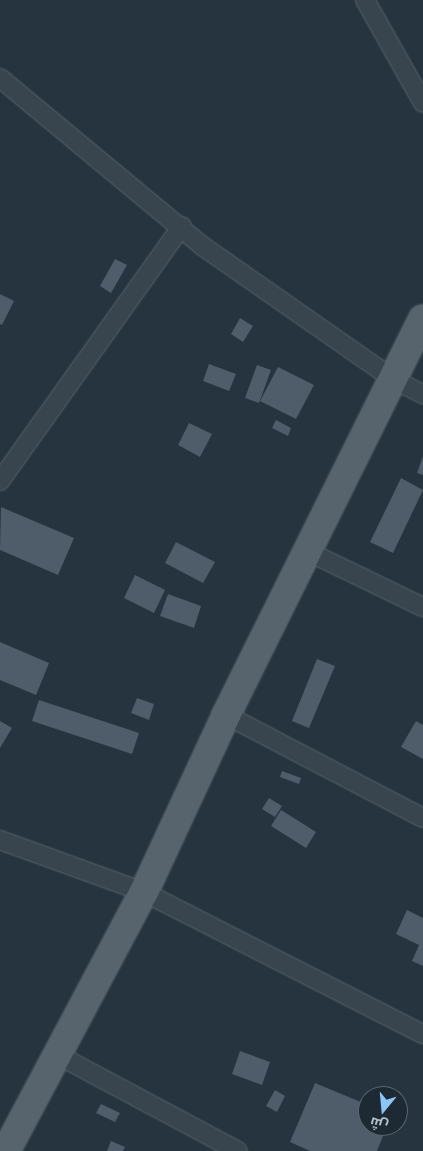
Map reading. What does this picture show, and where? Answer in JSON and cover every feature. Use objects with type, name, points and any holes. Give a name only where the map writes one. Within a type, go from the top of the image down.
[{"type":"main road","points":[[6,1151],[144,892],[226,715],[423,319]]},
{"type":"street","points":[[365,0],[423,103]]},
{"type":"street","points":[[0,78],[182,226],[201,245],[393,379],[423,394]]},
{"type":"street","points":[[0,481],[182,226]]},
{"type":"street","points":[[307,551],[423,607]]},
{"type":"street","points":[[226,715],[423,818]]},
{"type":"street","points":[[0,840],[144,892],[423,1034]]},
{"type":"street","points":[[56,1054],[238,1151]]},
{"type":"building","points":[[115,259],[127,265],[111,293],[100,286]]},
{"type":"building","points":[[0,294],[14,301],[2,325],[0,324]]},
{"type":"building","points":[[240,318],[253,326],[243,342],[231,334]]},
{"type":"building","points":[[209,364],[236,374],[229,391],[203,381]]},
{"type":"building","points":[[257,365],[271,370],[259,403],[245,398]]},
{"type":"building","points":[[278,367],[314,385],[296,419],[260,401]]},
{"type":"building","points":[[276,420],[291,428],[288,436],[272,428]]},
{"type":"building","points":[[189,423],[212,434],[200,457],[178,445]]},
{"type":"building","points":[[423,456],[423,475],[417,473]]},
{"type":"building","points":[[401,478],[423,490],[393,553],[370,542]]},
{"type":"building","points":[[1,507],[74,538],[58,575],[0,550]]},
{"type":"building","points":[[176,542],[215,562],[203,583],[165,563]]},
{"type":"building","points":[[135,575],[165,590],[154,613],[124,598]]},
{"type":"building","points":[[168,594],[201,606],[194,628],[160,616]]},
{"type":"building","points":[[0,642],[49,663],[36,695],[0,680]]},
{"type":"building","points":[[317,659],[335,666],[309,728],[292,721]]},
{"type":"building","points":[[137,698],[154,704],[149,720],[131,713]]},
{"type":"building","points":[[39,700],[139,733],[132,754],[32,721]]},
{"type":"building","points":[[0,721],[12,728],[0,748]]},
{"type":"building","points":[[416,721],[423,725],[423,759],[401,747]]},
{"type":"building","points":[[282,771],[301,778],[299,784],[280,777]]},
{"type":"building","points":[[269,798],[282,806],[275,817],[262,809]]},
{"type":"building","points":[[281,810],[316,832],[306,848],[271,826]]},
{"type":"building","points":[[407,910],[423,918],[423,966],[412,961],[419,945],[396,934]]},
{"type":"building","points":[[240,1051],[270,1062],[262,1085],[232,1074]]},
{"type":"building","points":[[315,1083],[358,1101],[358,1136],[383,1136],[377,1151],[310,1151],[290,1142]]},
{"type":"building","points":[[275,1090],[285,1096],[277,1112],[266,1106]]},
{"type":"building","points":[[101,1104],[120,1113],[115,1122],[96,1113]]},
{"type":"building","points":[[111,1141],[125,1147],[123,1151],[107,1151]]}]
